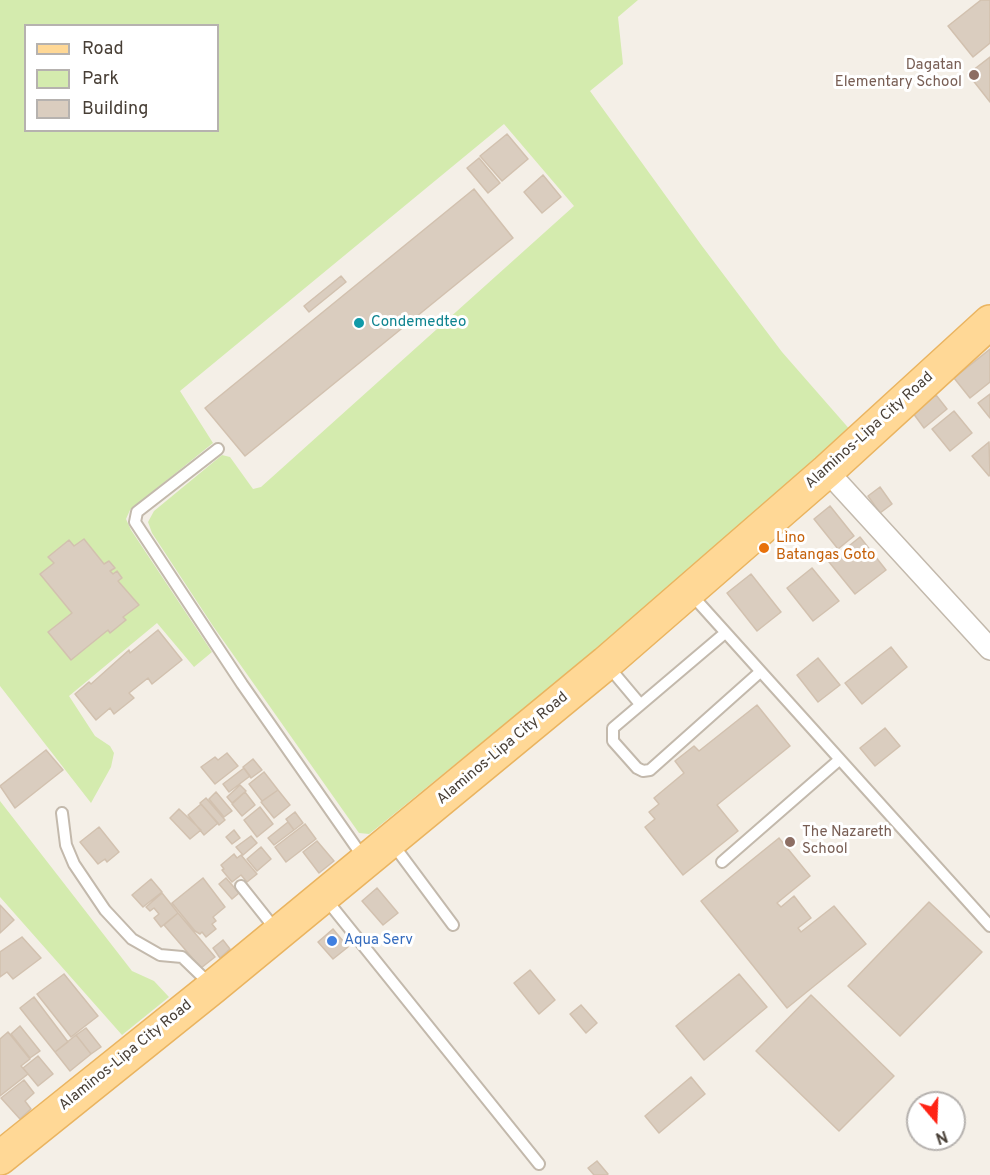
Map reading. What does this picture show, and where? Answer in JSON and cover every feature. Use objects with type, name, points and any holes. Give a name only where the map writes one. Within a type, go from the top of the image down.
[{"type":"main road","name":"Alaminos-Lipa City Road","points":[[0,1158],[213,987],[606,663],[827,471],[990,322]]},
{"type":"street","points":[[827,471],[990,649]]},
{"type":"lane","points":[[218,449],[137,512],[135,522],[242,684],[378,851],[453,925]]},
{"type":"lane","points":[[687,591],[990,926]]},
{"type":"lane","points":[[725,633],[613,728],[611,734],[613,741],[643,771],[650,770],[760,672]]},
{"type":"lane","points":[[606,663],[640,704]]},
{"type":"lane","points":[[722,862],[840,760]]},
{"type":"lane","points":[[62,813],[66,845],[74,864],[105,910],[132,939],[160,955],[182,957],[213,987]]},
{"type":"lane","points":[[241,886],[278,933]]},
{"type":"lane","points":[[323,895],[539,1164]]},
{"type":"green space","points":[[0,0],[638,0],[618,17],[623,64],[590,91],[782,352],[852,432],[764,513],[378,827],[369,834],[359,833],[213,626],[152,533],[148,522],[154,511],[222,455],[230,457],[253,489],[261,487],[574,206],[504,124],[180,391],[213,443],[130,510],[126,519],[212,652],[194,667],[157,623],[69,696],[95,736],[110,746],[114,753],[111,767],[91,803],[0,686]]},
{"type":"green space","points":[[0,801],[132,971],[154,981],[169,997],[122,1035],[0,897]]},
{"type":"building","points":[[981,0],[990,0],[990,43],[973,57],[948,26]]},
{"type":"building","points":[[990,57],[990,102],[968,74]]},
{"type":"building","points":[[507,134],[528,159],[502,181],[480,156]]},
{"type":"building","points":[[479,158],[500,183],[488,193],[467,168]]},
{"type":"building","points":[[543,175],[561,197],[542,213],[524,192]]},
{"type":"building","name":"Condemedteo","points":[[474,189],[513,238],[245,456],[205,408]]},
{"type":"building","points":[[341,276],[346,282],[309,312],[304,306]]},
{"type":"building","points":[[990,349],[990,382],[970,398],[954,378]]},
{"type":"building","points":[[990,394],[990,418],[978,403]]},
{"type":"building","points":[[936,395],[947,409],[924,428],[913,413]]},
{"type":"building","points":[[954,411],[972,433],[950,451],[932,429]]},
{"type":"building","points":[[989,442],[990,475],[989,476],[972,456]]},
{"type":"building","points":[[880,487],[892,504],[880,513],[868,496]]},
{"type":"building","points":[[830,506],[854,536],[838,549],[814,519]]},
{"type":"building","points":[[860,537],[886,570],[855,594],[829,562]]},
{"type":"building","points":[[84,539],[104,564],[109,561],[115,568],[110,571],[113,574],[117,571],[122,578],[118,581],[139,605],[123,617],[126,620],[110,633],[108,630],[71,660],[48,632],[72,613],[40,574],[54,563],[48,557],[69,540],[74,546]]},
{"type":"building","points":[[812,568],[839,601],[813,621],[787,588]]},
{"type":"building","points":[[751,574],[781,612],[757,631],[727,593]]},
{"type":"building","points":[[158,630],[182,660],[152,684],[148,678],[129,693],[134,698],[114,714],[110,708],[96,720],[75,694],[89,682],[91,684],[129,650],[130,653]]},
{"type":"building","points":[[891,647],[907,667],[862,704],[845,683]]},
{"type":"building","points":[[818,658],[840,685],[818,702],[797,675]]},
{"type":"building","points":[[757,705],[790,746],[717,805],[738,831],[683,875],[645,827],[655,819],[649,812],[659,804],[654,798],[684,773],[675,761],[694,746],[699,751]]},
{"type":"building","points":[[885,728],[900,746],[875,766],[860,748]]},
{"type":"building","points":[[46,750],[63,770],[15,808],[0,786]]},
{"type":"building","points":[[227,753],[238,766],[215,784],[201,767],[215,757],[218,760]]},
{"type":"building","points":[[253,759],[262,770],[251,778],[243,767]]},
{"type":"building","points":[[244,768],[250,776],[229,792],[223,784]]},
{"type":"building","points":[[264,772],[278,790],[262,801],[249,784]]},
{"type":"building","points":[[240,785],[246,791],[232,803],[227,797]]},
{"type":"building","points":[[278,790],[290,805],[274,818],[261,802]]},
{"type":"building","points":[[216,792],[232,811],[224,817],[209,799]]},
{"type":"building","points":[[245,792],[255,805],[242,816],[232,804]]},
{"type":"building","points":[[206,798],[225,820],[219,825],[200,803]]},
{"type":"building","points":[[201,804],[218,823],[204,835],[188,815]]},
{"type":"building","points":[[260,807],[273,824],[257,837],[244,820]]},
{"type":"building","points":[[179,809],[201,830],[190,839],[170,818]]},
{"type":"building","points":[[295,812],[303,823],[294,830],[286,819]]},
{"type":"building","points":[[288,822],[294,830],[274,845],[268,838]]},
{"type":"building","points":[[305,824],[316,839],[286,862],[275,847]]},
{"type":"building","points":[[99,827],[119,852],[107,862],[105,859],[98,864],[80,842]]},
{"type":"building","points":[[234,830],[240,838],[232,844],[226,837]]},
{"type":"building","points":[[251,836],[257,843],[243,855],[236,847]]},
{"type":"building","points":[[779,838],[810,876],[777,903],[781,907],[794,896],[811,918],[798,928],[801,932],[834,906],[866,944],[787,1008],[701,901]]},
{"type":"building","points":[[317,841],[334,861],[319,873],[303,852]]},
{"type":"building","points":[[261,847],[271,859],[257,871],[247,859]]},
{"type":"building","points":[[234,854],[237,858],[241,855],[257,874],[247,882],[241,875],[232,882],[222,870],[224,869],[221,865]]},
{"type":"building","points":[[203,878],[225,907],[213,917],[216,921],[212,924],[216,929],[206,937],[202,932],[200,934],[195,931],[172,903]]},
{"type":"building","points":[[226,878],[239,893],[232,899],[219,884]]},
{"type":"building","points":[[151,879],[162,892],[143,907],[132,895]]},
{"type":"building","points":[[377,888],[398,913],[383,925],[362,901]]},
{"type":"building","points":[[162,893],[178,913],[161,927],[154,918],[159,914],[154,908],[150,911],[146,907]]},
{"type":"building","points":[[929,902],[982,952],[900,1036],[848,986]]},
{"type":"building","points":[[0,905],[14,920],[0,933]]},
{"type":"building","points":[[178,913],[215,957],[201,968],[164,925]]},
{"type":"building","points":[[333,929],[348,947],[333,959],[318,942]]},
{"type":"building","points":[[22,937],[41,958],[13,979],[7,972],[0,977],[0,952]]},
{"type":"building","points":[[223,940],[230,949],[220,958],[213,948]]},
{"type":"building","points":[[530,970],[555,1000],[539,1014],[514,983]]},
{"type":"building","points":[[64,974],[98,1016],[71,1037],[37,994]]},
{"type":"building","points":[[739,974],[767,1007],[704,1060],[676,1026]]},
{"type":"building","points":[[811,995],[894,1076],[839,1131],[756,1051]]},
{"type":"building","points":[[34,997],[68,1042],[55,1052],[20,1008]]},
{"type":"building","points":[[581,1005],[597,1023],[586,1033],[570,1014]]},
{"type":"building","points":[[20,1026],[40,1051],[30,1058],[11,1034]]},
{"type":"building","points":[[86,1028],[101,1047],[91,1054],[76,1035]]},
{"type":"building","points":[[8,1032],[30,1059],[21,1066],[28,1074],[0,1096],[0,1039]]},
{"type":"building","points":[[76,1035],[91,1054],[70,1071],[55,1052]]},
{"type":"building","points":[[38,1056],[53,1074],[38,1086],[23,1068]]},
{"type":"building","points":[[691,1077],[705,1094],[659,1133],[645,1116]]},
{"type":"building","points":[[24,1080],[34,1093],[25,1101],[31,1109],[20,1119],[1,1098]]},
{"type":"building","points":[[597,1161],[607,1175],[594,1175],[588,1168]]},
{"type":"place","name":"Dagatan Elementary School","points":[[974,75]]},
{"type":"place","name":"Condemedteo","points":[[359,323]]},
{"type":"place","name":"Lino Batangas Goto","points":[[764,548]]},
{"type":"place","name":"The Nazareth School","points":[[790,842]]},
{"type":"place","name":"Aqua Serv","points":[[332,941]]}]
